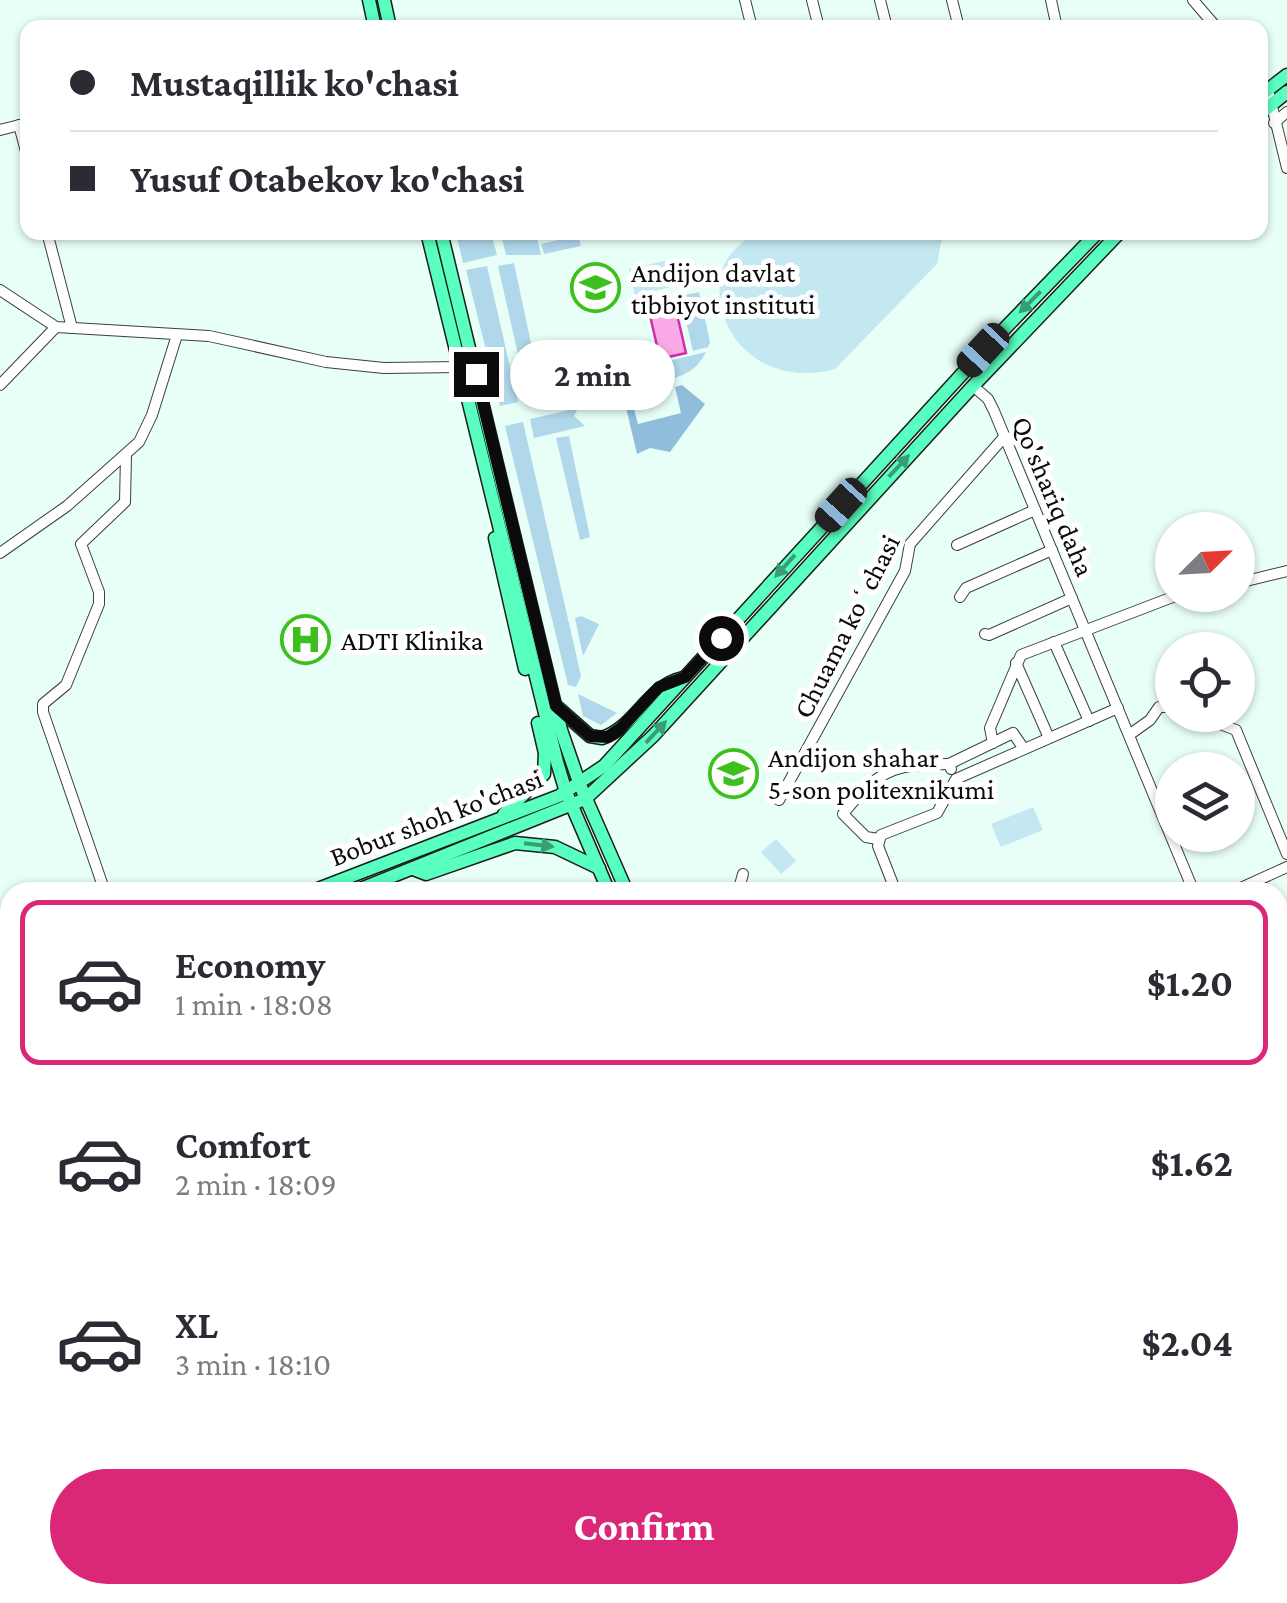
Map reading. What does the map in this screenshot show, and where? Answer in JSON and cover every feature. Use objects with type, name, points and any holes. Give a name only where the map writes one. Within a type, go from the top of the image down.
[{"type":"main road","points":[[1268,92],[1287,75]]},
{"type":"main road","points":[[428,240],[566,792],[605,882]]},
{"type":"main road","points":[[443,240],[556,706],[580,785],[622,882]]},
{"type":"main road","name":"Bobur shoh ko'chasi","points":[[336,882],[566,792],[604,766],[970,364],[1090,240]]},
{"type":"main road","name":"Bobur shoh ko'chasi","points":[[379,882],[586,799],[653,736],[973,386],[1113,240]]},
{"type":"main road","points":[[1053,280],[1065,292]]},
{"type":"main road","points":[[497,820],[540,782],[546,764],[498,558],[495,538],[499,526]]},
{"type":"main road","points":[[556,706],[590,736],[602,738],[621,728],[659,687],[685,677]]},
{"type":"main road","points":[[413,869],[426,874],[503,846],[525,843],[556,847],[599,868]]},
{"type":"street","points":[[1193,0],[1210,20]]},
{"type":"street","points":[[1268,109],[1287,168]]},
{"type":"street","points":[[1274,124],[1287,112]]},
{"type":"street","points":[[49,240],[72,328]]},
{"type":"street","points":[[0,290],[56,326],[209,336],[326,362],[384,368],[460,367]]},
{"type":"street","points":[[0,386],[56,326]]},
{"type":"street","points":[[0,554],[67,506],[138,442],[152,415],[177,335]]},
{"type":"street","name":"Qo'shariq daha","points":[[973,386],[988,399],[1005,436],[1190,882]]},
{"type":"street","name":"Chuama koʻchasi","points":[[779,800],[904,572],[910,544],[1005,436]]},
{"type":"street","points":[[102,882],[43,704],[66,685],[99,604],[99,592],[81,544],[124,502],[126,455]]},
{"type":"street","points":[[957,545],[1036,510]]},
{"type":"street","points":[[960,597],[966,588],[1052,550]]},
{"type":"street","points":[[1255,579],[1287,571]]},
{"type":"street","points":[[984,634],[1072,598]]},
{"type":"street","points":[[993,743],[990,728],[1021,655],[1155,604]]},
{"type":"street","points":[[1054,642],[1089,721]]},
{"type":"street","points":[[1016,663],[1050,738]]},
{"type":"street","points":[[878,840],[881,835],[937,813],[956,779],[1118,708]]},
{"type":"street","points":[[1130,735],[1155,713]]},
{"type":"street","points":[[1237,732],[1287,854]]},
{"type":"street","points":[[878,840],[866,837],[843,814],[865,786],[907,764],[949,764],[1013,733],[1024,749]]},
{"type":"street","points":[[949,764],[956,779]]},
{"type":"street","points":[[878,840],[893,882]]},
{"type":"street","points":[[1254,882],[1287,867]]},
{"type":"street","points":[[741,882],[743,874]]},
{"type":"shaded area","points":[[458,240],[493,240],[497,255],[463,263]]},
{"type":"shaded area","points":[[502,240],[538,240],[541,255],[506,255]]},
{"type":"shaded area","points":[[579,240],[581,246],[544,254],[541,244]]},
{"type":"shaded area","points":[[746,240],[942,240],[937,264],[835,369],[815,373],[777,369],[746,351],[734,337],[720,294],[722,269]]},
{"type":"shaded area","points":[[674,259],[680,285],[635,295],[629,269]]},
{"type":"shaded area","points":[[514,263],[536,367],[546,365],[553,394],[528,399],[498,266]]},
{"type":"shaded area","points":[[487,266],[518,402],[500,406],[466,270]]},
{"type":"shaded area","points":[[699,292],[710,342],[708,347],[693,351],[680,296]]},
{"type":"shaded area","points":[[674,301],[686,353],[660,359],[648,307]]},
{"type":"shaded area","points":[[706,352],[689,371],[665,381],[660,363]]},
{"type":"shaded area","points":[[579,364],[585,387],[559,393],[553,370]]},
{"type":"shaded area","points":[[682,385],[705,404],[670,452],[650,448],[637,454],[624,399],[631,398],[638,424],[681,413],[675,387]]},
{"type":"shaded area","points":[[578,408],[574,416],[585,426],[534,438],[530,419]]},
{"type":"shaded area","points":[[523,422],[581,676],[576,687],[568,685],[505,426]]},
{"type":"shaded area","points":[[569,436],[590,537],[580,540],[556,438]]},
{"type":"shaded area","points":[[581,616],[599,624],[583,656],[575,618]]},
{"type":"shaded area","points":[[578,694],[617,713],[601,725],[583,716]]},
{"type":"shaded area","points":[[1033,807],[1043,830],[1001,847],[991,824]]},
{"type":"shaded area","points":[[776,839],[796,861],[781,874],[761,852]]},
{"type":"place","name":"Andijon davlat tibbiyot instituti","points":[[596,288]]},
{"type":"place","name":"ADTI Klinika","points":[[306,640]]},
{"type":"place","name":"Andijon shahar 5-son politexnikumi","points":[[733,773]]},
{"type":"route","points":[[476,374],[556,706],[590,736],[608,737],[659,687],[685,677],[721,638]]}]
